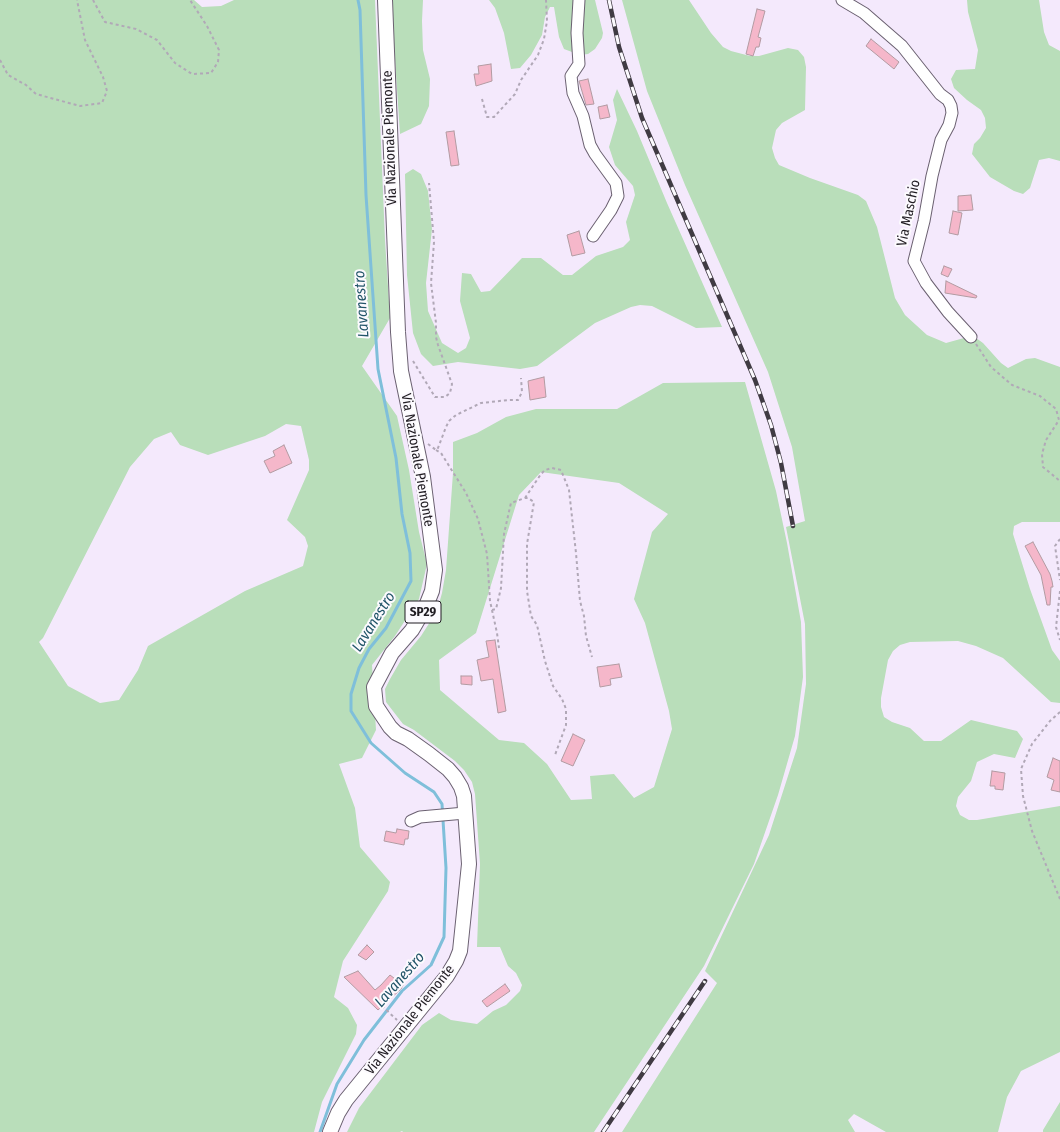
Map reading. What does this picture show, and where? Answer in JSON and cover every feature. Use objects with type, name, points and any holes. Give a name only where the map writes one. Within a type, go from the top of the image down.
[{"type":"main road","name":"Via Nazionale Piemonte","points":[[330,1132],[338,1113],[346,1100],[447,976],[460,951],[469,864],[463,813],[464,796],[456,777],[429,754],[408,739],[396,733],[390,727],[376,706],[374,687],[392,653],[412,630],[426,606],[432,591],[435,570],[423,477],[401,371],[398,332],[385,0]]},
{"type":"street","points":[[579,0],[577,33],[579,64],[571,76],[573,92],[582,116],[590,145],[616,183],[618,196],[611,210],[593,236]]},
{"type":"street","name":"Via Maschio","points":[[842,0],[864,13],[902,46],[940,94],[948,100],[952,106],[949,125],[941,140],[932,176],[924,221],[914,262],[926,283],[948,312],[971,336]]},
{"type":"street","points":[[411,821],[418,818],[431,816],[463,813]]},
{"type":"path","points":[[0,60],[8,75],[26,85],[36,94],[80,106],[102,103],[107,91],[103,77],[85,40],[77,0]]},
{"type":"path","points":[[93,0],[105,22],[136,29],[157,40],[175,63],[192,74],[210,73],[218,62],[219,50],[190,0]]},
{"type":"path","points":[[482,99],[487,117],[494,117],[515,94],[521,80],[538,55],[544,39],[547,21],[546,0]]},
{"type":"path","points":[[412,360],[435,396],[445,397],[450,393],[452,384],[436,337],[436,323],[431,283],[434,242],[429,184]]},
{"type":"path","points":[[971,336],[991,367],[1012,385],[1040,396],[1056,409],[1059,420],[1046,440],[1042,454],[1043,467],[1060,481]]},
{"type":"path","points":[[436,450],[440,446],[449,421],[456,415],[481,403],[518,400],[522,392],[521,378]]},
{"type":"path","points":[[414,435],[423,439],[442,453],[466,493],[478,519],[487,554],[490,601],[499,648]]},
{"type":"path","points":[[492,610],[496,609],[501,588],[504,534],[510,507],[512,503],[525,498],[545,470],[552,468],[561,470],[569,490],[580,601],[584,616],[586,636],[592,657]]},
{"type":"path","points":[[525,498],[528,498],[534,502],[527,544],[526,591],[531,616],[537,625],[545,661],[553,686],[562,699],[566,709],[566,725],[555,755]]},
{"type":"path","points":[[1060,539],[1055,546],[1060,580]]},
{"type":"path","points":[[1060,590],[1056,627],[1060,640]]},
{"type":"path","points":[[1060,712],[1050,721],[1032,744],[1021,769],[1023,796],[1032,831],[1060,899]]},
{"type":"path","points":[[382,1006],[405,1027]]},
{"type":"green space","points":[[0,0],[194,0],[202,7],[221,6],[234,0],[375,0],[385,240],[390,318],[362,366],[397,416],[409,470],[419,532],[427,564],[419,599],[395,636],[372,665],[376,730],[362,758],[339,764],[355,808],[360,847],[390,882],[388,891],[343,961],[334,997],[348,1008],[357,1025],[356,1034],[322,1102],[314,1132],[0,1132]],"holes":[[[286,424],[301,426],[309,460],[309,470],[287,520],[305,537],[308,546],[303,566],[245,591],[148,646],[138,670],[119,700],[100,703],[68,686],[39,642],[43,638],[130,467],[154,439],[171,432],[180,445],[208,455],[265,436]]]},
{"type":"green space","points":[[391,0],[423,0],[423,50],[430,79],[429,106],[421,124],[400,134]]},
{"type":"green space","points":[[489,0],[595,0],[603,33],[602,38],[595,49],[588,54],[580,55],[564,49],[559,37],[554,7],[550,7],[545,17],[542,35],[531,55],[520,68],[511,69],[504,33],[495,8]]},
{"type":"green space","points":[[622,0],[689,0],[711,33],[723,47],[731,51],[750,56],[759,56],[788,48],[798,50],[804,57],[806,67],[805,110],[782,123],[776,130],[772,148],[779,165],[858,195],[866,201],[877,227],[895,298],[905,315],[927,335],[946,343],[964,338],[976,338],[1008,368],[1026,359],[1035,358],[1060,367],[1060,522],[1022,522],[1014,526],[1013,534],[1030,589],[1052,650],[1060,661],[1060,703],[1051,702],[1003,658],[976,646],[958,641],[910,642],[900,645],[893,651],[888,660],[881,698],[881,707],[884,717],[892,722],[910,728],[924,741],[941,741],[971,720],[1017,731],[1023,739],[1015,758],[994,754],[977,762],[971,781],[958,797],[956,806],[960,815],[969,820],[977,820],[1060,806],[1060,1052],[1021,1071],[1007,1097],[998,1132],[886,1132],[854,1114],[848,1120],[855,1132],[622,1132],[717,983],[705,971],[769,835],[797,748],[806,684],[805,624],[786,527],[805,521],[792,447],[768,372],[685,185],[647,91]]},
{"type":"green space","points":[[967,0],[1039,0],[1044,32],[1049,45],[1060,51],[1060,161],[1049,158],[1039,160],[1030,188],[1023,194],[1014,191],[990,177],[972,154],[974,144],[986,128],[985,118],[981,110],[954,88],[951,79],[956,70],[975,69],[978,50],[968,12]]},
{"type":"green space","points":[[617,89],[637,131],[722,327],[696,328],[652,306],[640,305],[631,307],[595,323],[537,366],[520,369],[458,362],[433,366],[421,354],[413,333],[407,275],[405,174],[413,169],[421,174],[428,191],[432,229],[426,283],[428,311],[442,343],[458,353],[466,348],[470,338],[460,301],[462,273],[471,274],[481,292],[490,291],[522,258],[541,258],[563,275],[572,275],[596,256],[623,247],[630,240],[626,222],[635,195],[633,186],[615,165],[609,147],[617,120],[613,100]]},
{"type":"green space","points":[[745,382],[776,491],[787,543],[801,622],[803,677],[795,736],[778,795],[754,864],[704,966],[594,1132],[347,1132],[359,1108],[422,1025],[439,1013],[451,1020],[477,1024],[493,1011],[506,1005],[520,991],[522,985],[516,973],[508,966],[500,947],[477,947],[480,864],[475,794],[472,782],[464,770],[455,761],[414,730],[403,724],[386,702],[385,689],[390,679],[401,660],[421,636],[437,611],[442,593],[446,570],[453,473],[453,442],[477,433],[506,417],[536,409],[617,409],[663,383]],"holes":[[[541,472],[619,483],[668,514],[652,532],[634,599],[645,623],[669,711],[672,729],[654,787],[634,798],[614,774],[590,776],[592,799],[571,800],[547,764],[524,743],[499,740],[440,690],[439,660],[476,633],[519,495]]]},
{"type":"green space","points":[[1060,1102],[1060,1132],[1043,1132],[1043,1130]]},
{"type":"building","points":[[757,9],[765,11],[758,37],[761,38],[759,47],[756,47],[753,56],[746,54]]},
{"type":"building","points":[[871,39],[899,62],[894,69],[866,46]]},
{"type":"building","points":[[491,64],[492,81],[476,86],[474,74],[479,74],[478,66]]},
{"type":"building","points":[[588,79],[594,104],[586,105],[579,81]]},
{"type":"building","points":[[607,105],[610,117],[600,119],[598,107]]},
{"type":"building","points":[[454,131],[459,165],[451,166],[446,132]]},
{"type":"building","points":[[971,195],[973,210],[958,211],[958,196]]},
{"type":"building","points":[[953,211],[962,213],[958,235],[949,233]]},
{"type":"building","points":[[579,231],[585,253],[572,256],[567,235]]},
{"type":"building","points":[[944,266],[952,269],[948,277],[941,274]]},
{"type":"building","points":[[946,281],[977,296],[976,298],[945,293]]},
{"type":"building","points":[[544,377],[546,397],[530,400],[528,381]]},
{"type":"building","points":[[284,445],[292,463],[270,473],[264,461],[275,456],[273,451]]},
{"type":"building","points":[[1033,542],[1050,574],[1052,581],[1053,587],[1051,587],[1050,605],[1047,605],[1041,575],[1025,546]]},
{"type":"building","points":[[495,640],[506,711],[498,713],[493,679],[481,681],[477,660],[489,657],[486,641]]},
{"type":"building","points":[[619,664],[622,677],[610,679],[611,685],[600,687],[597,667]]},
{"type":"building","points":[[461,676],[472,676],[472,685],[461,684]]},
{"type":"building","points":[[573,734],[585,740],[573,766],[561,761]]},
{"type":"building","points":[[1053,758],[1060,761],[1060,792],[1051,790],[1054,780],[1047,777]]},
{"type":"building","points":[[992,771],[1005,773],[1003,790],[995,789],[995,786],[990,786]]},
{"type":"building","points":[[397,829],[409,831],[408,839],[405,839],[404,845],[384,841],[386,831],[396,833]]},
{"type":"building","points":[[367,945],[374,952],[366,960],[358,955]]},
{"type":"building","points":[[358,971],[375,990],[390,975],[403,985],[401,989],[378,1010],[344,977]]},
{"type":"building","points":[[505,984],[510,991],[487,1007],[482,1001]]},
{"type":"waterway","name":"Lavanestro","points":[[320,1132],[337,1084],[364,1040],[402,991],[431,965],[444,937],[446,868],[442,804],[434,792],[405,773],[371,743],[351,711],[351,694],[359,668],[369,649],[386,628],[411,581],[410,553],[402,514],[396,458],[378,369],[366,195],[360,10],[358,0]]},
{"type":"railway","points":[[609,0],[619,47],[642,118],[755,380],[771,425],[781,463],[793,526]]},
{"type":"railway","points":[[603,1132],[705,981]]}]
